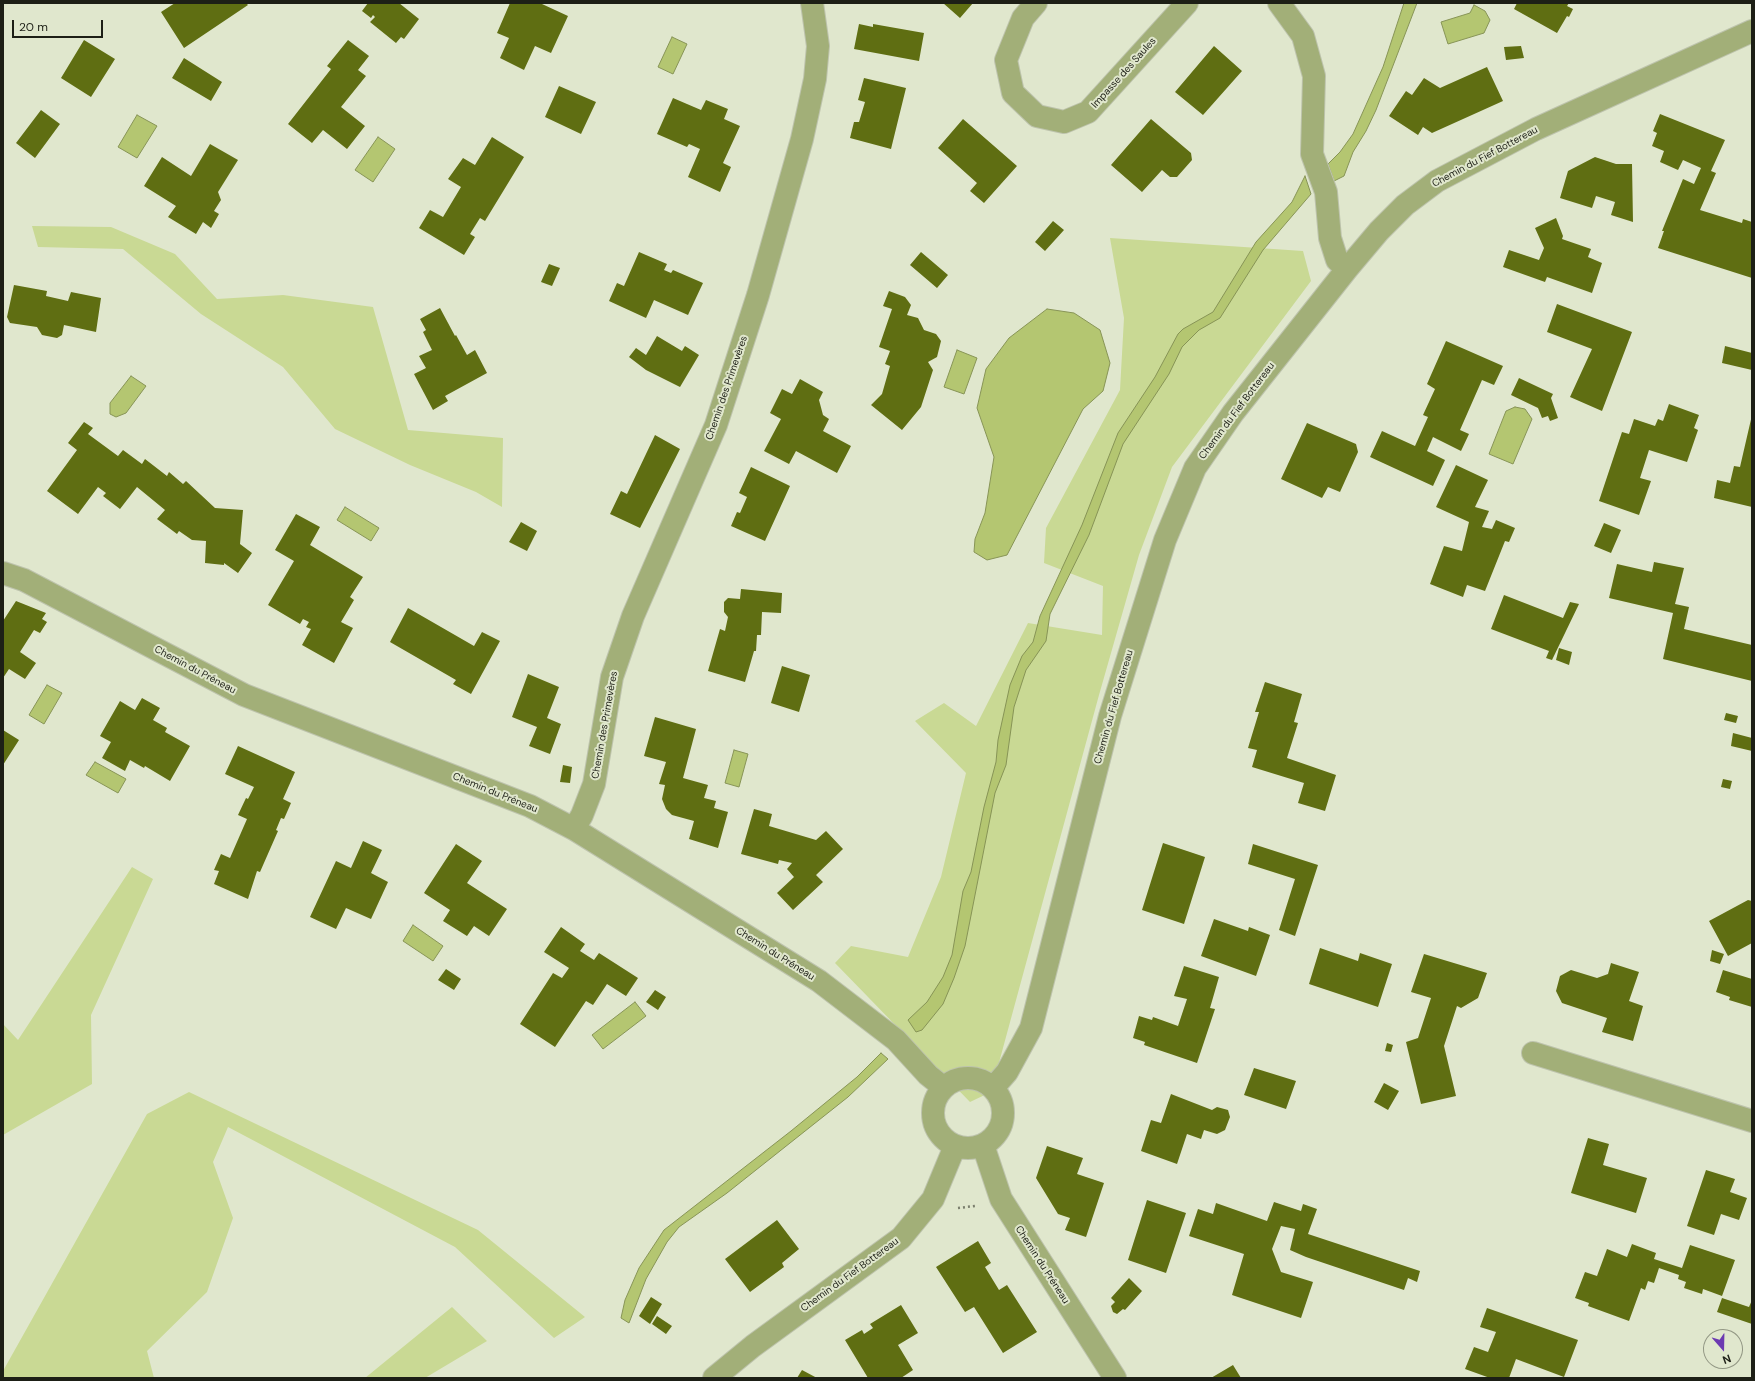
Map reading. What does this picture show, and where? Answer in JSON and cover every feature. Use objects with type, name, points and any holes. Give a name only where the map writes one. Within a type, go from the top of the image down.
[{"type":"street","name":"Chemin des Primevères","points":[[574,829],[582,815],[594,784],[612,677],[633,616],[716,426],[758,295],[802,139],[815,79],[818,46],[812,3]]},
{"type":"street","name":"Impasse des Saules","points":[[1036,3],[1023,18],[1006,60],[1013,92],[1037,116],[1064,122],[1088,112],[1187,3]]},
{"type":"street","points":[[1279,3],[1303,36],[1314,76],[1312,154],[1326,192],[1330,238],[1337,260],[1347,269]]},
{"type":"street","name":"Chemin du Fief Bottereau","points":[[993,1088],[1008,1072],[1031,1028],[1110,716],[1165,540],[1195,468],[1233,413],[1379,231],[1405,205],[1437,181],[1536,129],[1752,31]]},
{"type":"street","name":"Chemin du Préneau","points":[[3,573],[36,587],[244,695],[530,806],[574,829],[819,981],[896,1040],[928,1076],[943,1087]]},
{"type":"street","points":[[1534,1052],[1752,1121]]},
{"type":"street","points":[[963,1078],[974,1078],[993,1088],[1000,1098],[1003,1108],[999,1130],[992,1138],[983,1145],[974,1148],[955,1146],[945,1140],[937,1131],[933,1120],[932,1108],[936,1097],[943,1087],[952,1081],[963,1078]]},
{"type":"street","name":"Chemin du Préneau","points":[[983,1145],[1001,1200],[1115,1378]]},
{"type":"street","name":"Chemin du Fief Bottereau","points":[[714,1378],[753,1346],[901,1238],[933,1199],[955,1146]]},
{"type":"path","points":[[933,1199],[952,1208],[984,1205],[1001,1200]]},
{"type":"shaded area","points":[[1404,3],[1417,3],[1376,110],[1366,131],[1353,152],[1344,176],[1334,181],[1328,164],[1340,152],[1353,134],[1383,67]]},
{"type":"shaded area","points":[[1474,5],[1485,11],[1490,20],[1484,33],[1448,44],[1441,22],[1470,13]]},
{"type":"shaded area","points":[[672,37],[687,44],[673,74],[658,67]]},
{"type":"shaded area","points":[[137,115],[157,126],[137,158],[118,147]]},
{"type":"shaded area","points":[[378,137],[395,149],[373,182],[355,170]]},
{"type":"shaded area","points":[[1305,176],[1311,194],[1263,250],[1220,318],[1199,330],[1182,347],[1169,374],[1123,444],[1089,535],[1050,614],[1046,641],[1026,670],[1014,707],[1006,765],[995,793],[965,946],[954,978],[943,1004],[922,1030],[916,1032],[908,1020],[927,1002],[943,977],[952,955],[963,891],[971,872],[984,807],[996,762],[998,740],[1010,685],[1022,656],[1033,642],[1040,616],[1082,525],[1118,433],[1155,377],[1178,334],[1183,329],[1213,312],[1256,242],[1292,202]]},
{"type":"shaded area","points":[[32,226],[111,227],[175,254],[217,299],[283,295],[373,307],[408,430],[503,438],[502,507],[476,492],[410,465],[335,429],[283,367],[201,314],[123,249],[38,247]]},
{"type":"shaded area","points":[[1110,238],[1303,251],[1311,281],[1172,467],[1139,555],[1099,695],[991,1092],[970,1102],[835,963],[851,946],[908,957],[941,877],[966,773],[915,721],[944,703],[976,726],[1028,623],[1102,635],[1103,586],[1044,563],[1046,528],[1120,390],[1124,318]]},
{"type":"shaded area","points":[[1047,309],[1074,313],[1100,330],[1110,363],[1103,391],[1083,409],[1007,555],[987,560],[974,552],[975,539],[985,513],[994,457],[977,408],[986,369],[1009,338]]},
{"type":"shaded area","points":[[957,350],[977,358],[964,394],[944,387]]},
{"type":"shaded area","points":[[131,376],[146,386],[126,413],[116,417],[110,414],[110,403]]},
{"type":"shaded area","points":[[1515,407],[1525,409],[1532,419],[1513,464],[1489,454],[1506,411]]},
{"type":"shaded area","points":[[345,507],[379,528],[371,541],[337,520]]},
{"type":"shaded area","points":[[47,685],[62,693],[44,724],[29,715]]},
{"type":"shaded area","points":[[734,750],[748,754],[739,787],[725,783]]},
{"type":"shaded area","points":[[95,762],[126,779],[118,793],[86,775]]},
{"type":"shaded area","points":[[132,867],[153,879],[91,1015],[92,1084],[3,1135],[3,1024],[18,1040]]},
{"type":"shaded area","points":[[413,925],[443,946],[433,961],[403,941]]},
{"type":"shaded area","points":[[635,1002],[646,1016],[603,1049],[592,1035]]},
{"type":"shaded area","points":[[881,1053],[888,1059],[848,1097],[727,1193],[679,1227],[667,1242],[646,1279],[629,1323],[621,1318],[625,1300],[639,1268],[664,1230],[791,1131],[857,1077]]},
{"type":"shaded area","points":[[189,1092],[478,1230],[585,1317],[554,1338],[455,1247],[228,1127],[213,1162],[233,1218],[207,1292],[147,1351],[154,1378],[3,1378],[3,1371],[147,1114]]},
{"type":"shaded area","points":[[452,1307],[487,1341],[425,1378],[365,1378]]},
{"type":"building","points":[[175,3],[246,3],[248,5],[184,48],[161,12]]},
{"type":"building","points":[[368,3],[399,3],[419,19],[404,39],[401,37],[396,43],[370,22],[375,17],[373,15],[371,18],[362,11]]},
{"type":"building","points":[[510,3],[543,3],[542,4],[568,16],[551,53],[535,46],[524,70],[500,58],[509,38],[497,33]]},
{"type":"building","points":[[943,3],[973,3],[960,18]]},
{"type":"building","points":[[1517,3],[1569,3],[1567,6],[1573,9],[1557,33],[1514,9]]},
{"type":"building","points":[[859,24],[873,27],[873,24],[924,33],[919,61],[854,49]]},
{"type":"building","points":[[84,40],[115,59],[91,97],[61,78]]},
{"type":"building","points":[[348,40],[369,56],[358,70],[366,76],[341,107],[365,126],[347,149],[323,130],[312,143],[288,124],[331,69],[327,66]]},
{"type":"building","points":[[1214,46],[1242,71],[1203,115],[1175,92]]},
{"type":"building","points":[[1521,46],[1524,58],[1506,60],[1504,47]]},
{"type":"building","points":[[184,58],[222,82],[211,101],[172,78]]},
{"type":"building","points":[[1487,67],[1503,101],[1432,133],[1423,127],[1418,135],[1389,116],[1406,91],[1412,95],[1424,78],[1440,88]]},
{"type":"building","points":[[864,78],[906,88],[891,149],[850,138],[854,122],[859,122],[865,102],[858,100]]},
{"type":"building","points":[[559,86],[596,102],[581,134],[545,117]]},
{"type":"building","points":[[673,98],[701,110],[706,100],[728,109],[724,119],[740,126],[723,163],[731,167],[720,192],[688,177],[700,149],[689,144],[687,147],[657,134]]},
{"type":"building","points":[[41,110],[60,124],[35,158],[16,143]]},
{"type":"building","points":[[1660,114],[1725,140],[1711,171],[1716,173],[1700,210],[1742,223],[1743,219],[1752,222],[1752,278],[1658,248],[1664,231],[1662,231],[1683,179],[1694,184],[1701,168],[1683,160],[1678,170],[1660,162],[1664,151],[1652,146],[1657,133],[1653,131]]},
{"type":"building","points":[[963,119],[1017,166],[984,203],[970,191],[977,183],[938,148]]},
{"type":"building","points":[[1151,119],[1191,153],[1192,160],[1177,177],[1170,177],[1162,170],[1142,192],[1111,165]]},
{"type":"building","points":[[492,137],[524,157],[485,221],[480,218],[470,234],[475,237],[464,255],[419,228],[430,210],[443,217],[461,187],[448,179],[463,158],[475,165]]},
{"type":"building","points":[[210,144],[238,160],[218,192],[221,200],[214,211],[219,214],[211,228],[203,222],[196,234],[168,217],[176,206],[144,186],[162,157],[191,176]]},
{"type":"building","points":[[1595,157],[1616,164],[1632,164],[1633,222],[1611,215],[1615,202],[1596,196],[1592,208],[1560,198],[1568,171]]},
{"type":"building","points":[[1556,218],[1563,236],[1562,239],[1591,249],[1588,257],[1602,263],[1592,293],[1547,277],[1545,282],[1503,267],[1509,250],[1539,260],[1544,248],[1535,228]]},
{"type":"building","points":[[1053,221],[1064,230],[1045,251],[1035,242]]},
{"type":"building","points":[[639,252],[667,264],[664,270],[671,273],[673,270],[703,283],[688,315],[654,300],[646,318],[609,301],[617,283],[624,286]]},
{"type":"building","points":[[921,252],[948,275],[937,288],[910,265]]},
{"type":"building","points":[[549,264],[560,268],[552,286],[541,282]]},
{"type":"building","points":[[14,285],[47,291],[46,296],[68,301],[71,292],[101,298],[96,332],[64,325],[62,335],[57,338],[42,335],[37,327],[10,323],[7,317]]},
{"type":"building","points":[[889,291],[905,297],[911,305],[907,315],[918,318],[924,330],[936,334],[941,341],[937,357],[928,362],[933,370],[921,407],[902,430],[871,405],[882,394],[890,366],[885,364],[890,351],[879,347],[892,309],[883,306]]},
{"type":"building","points":[[1557,304],[1632,332],[1602,411],[1570,397],[1592,349],[1547,332]]},
{"type":"building","points":[[440,308],[467,355],[475,350],[487,373],[445,396],[448,401],[433,410],[414,374],[426,368],[419,356],[432,350],[423,332],[426,330],[420,319]]},
{"type":"building","points":[[657,336],[682,351],[685,346],[699,355],[680,387],[646,370],[629,357],[636,348],[646,355]]},
{"type":"building","points":[[1446,341],[1503,366],[1494,385],[1482,380],[1460,430],[1469,434],[1461,451],[1433,437],[1427,451],[1445,460],[1433,486],[1370,457],[1382,431],[1415,446],[1428,417],[1423,415],[1435,389],[1427,384]]},
{"type":"building","points":[[1725,346],[1752,353],[1752,370],[1722,363]]},
{"type":"building","points":[[1519,378],[1553,394],[1551,398],[1558,418],[1550,421],[1548,416],[1542,418],[1538,408],[1511,395]]},
{"type":"building","points":[[800,379],[823,392],[819,400],[823,415],[829,419],[823,431],[851,446],[837,473],[796,451],[789,464],[764,451],[781,419],[770,413],[782,389],[792,394]]},
{"type":"building","points":[[1669,404],[1699,415],[1694,428],[1698,430],[1687,462],[1649,450],[1640,478],[1651,481],[1639,515],[1599,501],[1622,432],[1629,434],[1634,419],[1655,426],[1658,419],[1663,421]]},
{"type":"building","points":[[1752,415],[1752,507],[1714,498],[1717,480],[1730,483],[1734,466],[1740,467]]},
{"type":"building","points":[[84,422],[93,428],[88,434],[118,456],[123,450],[142,464],[145,459],[167,476],[169,472],[183,484],[186,481],[215,508],[243,510],[240,544],[252,553],[238,573],[224,563],[224,565],[205,563],[206,541],[192,540],[179,531],[177,534],[157,519],[165,510],[137,487],[120,509],[103,496],[106,493],[98,487],[78,514],[47,491],[77,450],[68,443]]},
{"type":"building","points":[[1307,423],[1356,444],[1358,452],[1340,492],[1328,487],[1322,498],[1281,479]]},
{"type":"building","points":[[655,435],[680,449],[640,528],[610,514],[621,491],[627,494]]},
{"type":"building","points":[[1456,465],[1488,480],[1475,507],[1489,511],[1482,527],[1492,529],[1496,520],[1515,528],[1509,542],[1505,541],[1485,591],[1467,585],[1463,597],[1430,584],[1444,546],[1462,551],[1469,522],[1436,507]]},
{"type":"building","points":[[751,467],[790,486],[765,541],[731,526],[737,512],[740,513],[747,497],[739,493]]},
{"type":"building","points":[[296,514],[320,527],[310,545],[363,577],[350,597],[354,600],[341,622],[353,628],[334,663],[302,645],[311,629],[306,627],[309,622],[303,619],[300,624],[268,605],[294,561],[275,550]]},
{"type":"building","points":[[521,522],[537,531],[527,551],[509,542]]},
{"type":"building","points":[[1604,523],[1621,530],[1611,553],[1594,546]]},
{"type":"building","points":[[1654,562],[1684,568],[1675,604],[1689,607],[1684,629],[1752,645],[1752,681],[1663,659],[1673,613],[1609,598],[1617,564],[1652,572]]},
{"type":"building","points":[[741,589],[782,593],[781,613],[762,612],[761,635],[757,635],[756,651],[754,651],[745,682],[708,671],[720,629],[725,631],[728,617],[724,612],[724,602],[728,598],[740,599]]},
{"type":"building","points":[[1504,595],[1563,618],[1570,602],[1579,604],[1552,660],[1546,658],[1549,651],[1491,629]]},
{"type":"building","points":[[16,601],[46,613],[42,619],[47,622],[40,633],[34,630],[20,652],[36,663],[25,679],[9,669],[3,678],[3,621]]},
{"type":"building","points":[[408,608],[474,646],[482,632],[500,641],[471,694],[453,684],[456,680],[390,642]]},
{"type":"building","points":[[1559,648],[1572,652],[1569,665],[1556,660]]},
{"type":"building","points":[[782,666],[810,675],[799,712],[771,703]]},
{"type":"building","points":[[528,674],[559,687],[547,718],[561,724],[550,754],[529,746],[537,727],[512,717]]},
{"type":"building","points":[[1265,682],[1302,694],[1294,722],[1298,723],[1287,758],[1336,775],[1325,811],[1298,803],[1304,783],[1252,767],[1257,750],[1248,748],[1259,712],[1255,712]]},
{"type":"building","points":[[142,698],[160,708],[153,720],[167,728],[165,732],[190,746],[170,781],[145,766],[144,768],[130,760],[125,771],[102,758],[111,742],[100,736],[120,701],[135,710]]},
{"type":"building","points":[[1726,713],[1738,716],[1736,723],[1724,720]]},
{"type":"building","points":[[655,717],[696,729],[683,778],[708,785],[704,798],[716,801],[714,808],[728,812],[718,848],[689,839],[694,821],[672,815],[666,809],[662,799],[665,785],[659,784],[666,762],[644,756]]},
{"type":"building","points":[[3,730],[19,740],[3,765]]},
{"type":"building","points":[[1733,733],[1752,738],[1752,751],[1731,746]]},
{"type":"building","points":[[238,746],[295,772],[283,799],[291,803],[284,819],[281,818],[276,830],[278,831],[260,872],[257,871],[248,899],[214,884],[219,871],[214,870],[221,854],[230,858],[247,819],[238,815],[246,798],[248,799],[254,787],[225,774]]},
{"type":"building","points":[[563,765],[572,767],[570,783],[560,782]]},
{"type":"building","points":[[1723,779],[1732,781],[1730,789],[1721,787]]},
{"type":"building","points":[[754,809],[772,814],[769,826],[816,840],[826,831],[843,849],[816,875],[823,882],[793,910],[777,893],[794,877],[787,869],[792,863],[779,860],[778,864],[741,854]]},
{"type":"building","points":[[363,841],[382,850],[371,873],[388,882],[371,919],[346,908],[336,929],[310,917],[336,861],[351,868]]},
{"type":"building","points":[[1163,843],[1205,857],[1184,924],[1142,910]]},
{"type":"building","points":[[456,844],[482,861],[467,883],[507,909],[489,936],[474,926],[467,936],[443,921],[450,910],[424,893]]},
{"type":"building","points":[[1253,844],[1318,865],[1295,936],[1279,930],[1295,879],[1248,864]]},
{"type":"building","points":[[1748,900],[1752,901],[1752,943],[1728,956],[1709,921]]},
{"type":"building","points":[[1214,919],[1248,931],[1249,927],[1270,935],[1256,976],[1201,956]]},
{"type":"building","points":[[561,927],[585,944],[580,951],[594,960],[599,953],[638,978],[626,996],[607,984],[593,1005],[586,1001],[555,1047],[520,1024],[553,973],[562,978],[569,968],[544,952]]},
{"type":"building","points":[[1320,948],[1358,961],[1360,953],[1392,964],[1378,1007],[1309,984]]},
{"type":"building","points":[[1712,950],[1724,954],[1720,964],[1710,961]]},
{"type":"building","points":[[1424,954],[1487,973],[1478,998],[1461,1008],[1457,1006],[1444,1046],[1456,1096],[1421,1104],[1406,1042],[1418,1038],[1431,998],[1411,992]]},
{"type":"building","points":[[1611,963],[1639,972],[1629,1001],[1643,1006],[1633,1041],[1602,1032],[1607,1018],[1562,1003],[1556,991],[1560,976],[1571,970],[1597,978],[1608,974]]},
{"type":"building","points":[[1184,966],[1219,977],[1210,1008],[1215,1009],[1197,1063],[1144,1045],[1145,1042],[1133,1038],[1139,1016],[1152,1020],[1153,1017],[1178,1026],[1187,999],[1174,996]]},
{"type":"building","points":[[446,969],[461,979],[454,990],[438,980]]},
{"type":"building","points":[[1723,970],[1752,979],[1752,1007],[1729,1000],[1730,997],[1716,992]]},
{"type":"building","points":[[655,990],[666,997],[658,1010],[646,1002]]},
{"type":"building","points":[[1387,1043],[1393,1045],[1391,1052],[1385,1051]]},
{"type":"building","points":[[1254,1068],[1296,1081],[1286,1109],[1244,1095]]},
{"type":"building","points":[[1384,1083],[1399,1091],[1388,1110],[1374,1102]]},
{"type":"building","points":[[1171,1094],[1212,1110],[1217,1107],[1228,1110],[1230,1117],[1225,1130],[1217,1134],[1204,1130],[1201,1139],[1187,1134],[1177,1164],[1141,1151],[1151,1120],[1161,1123]]},
{"type":"building","points":[[1588,1138],[1609,1144],[1603,1165],[1647,1178],[1636,1213],[1571,1193]]},
{"type":"building","points":[[1047,1146],[1083,1158],[1077,1174],[1104,1183],[1086,1237],[1065,1230],[1070,1218],[1058,1214],[1036,1178]]},
{"type":"building","points":[[1706,1170],[1735,1179],[1730,1192],[1747,1198],[1739,1220],[1721,1214],[1714,1235],[1687,1226]]},
{"type":"building","points":[[1147,1200],[1186,1213],[1166,1273],[1128,1260]]},
{"type":"building","points":[[1274,1202],[1301,1211],[1303,1204],[1317,1209],[1308,1234],[1420,1271],[1417,1282],[1408,1278],[1404,1290],[1306,1257],[1290,1250],[1295,1229],[1281,1226],[1272,1249],[1281,1272],[1313,1282],[1301,1318],[1232,1295],[1244,1254],[1189,1236],[1198,1209],[1213,1214],[1216,1203],[1267,1221]]},
{"type":"building","points":[[777,1220],[799,1249],[782,1263],[784,1267],[750,1292],[725,1259]]},
{"type":"building","points":[[978,1241],[991,1263],[985,1267],[999,1290],[1007,1285],[1037,1332],[1003,1353],[974,1307],[965,1312],[936,1267]]},
{"type":"building","points":[[1632,1244],[1656,1253],[1654,1259],[1682,1268],[1690,1245],[1735,1260],[1722,1296],[1703,1289],[1702,1294],[1684,1288],[1686,1282],[1678,1279],[1679,1275],[1659,1268],[1654,1283],[1648,1281],[1645,1290],[1641,1288],[1629,1321],[1588,1306],[1589,1303],[1575,1298],[1585,1272],[1597,1276],[1607,1249],[1627,1257]]},
{"type":"building","points":[[1129,1278],[1142,1291],[1125,1310],[1123,1309],[1117,1314],[1113,1312],[1111,1306],[1115,1302],[1111,1298]]},
{"type":"building","points":[[651,1297],[662,1304],[650,1324],[639,1316]]},
{"type":"building","points":[[1722,1298],[1749,1307],[1752,1300],[1752,1324],[1717,1312]]},
{"type":"building","points":[[901,1305],[918,1333],[898,1345],[913,1370],[901,1378],[868,1378],[845,1340],[862,1330],[864,1334],[873,1328],[870,1324]]},
{"type":"building","points":[[1487,1308],[1578,1340],[1564,1377],[1516,1359],[1509,1378],[1490,1378],[1465,1369],[1474,1347],[1488,1352],[1496,1332],[1480,1327]]},
{"type":"building","points":[[657,1316],[672,1326],[666,1334],[652,1324]]},
{"type":"building","points":[[1233,1365],[1241,1378],[1211,1378]]},
{"type":"building","points":[[802,1370],[817,1378],[797,1378]]}]
